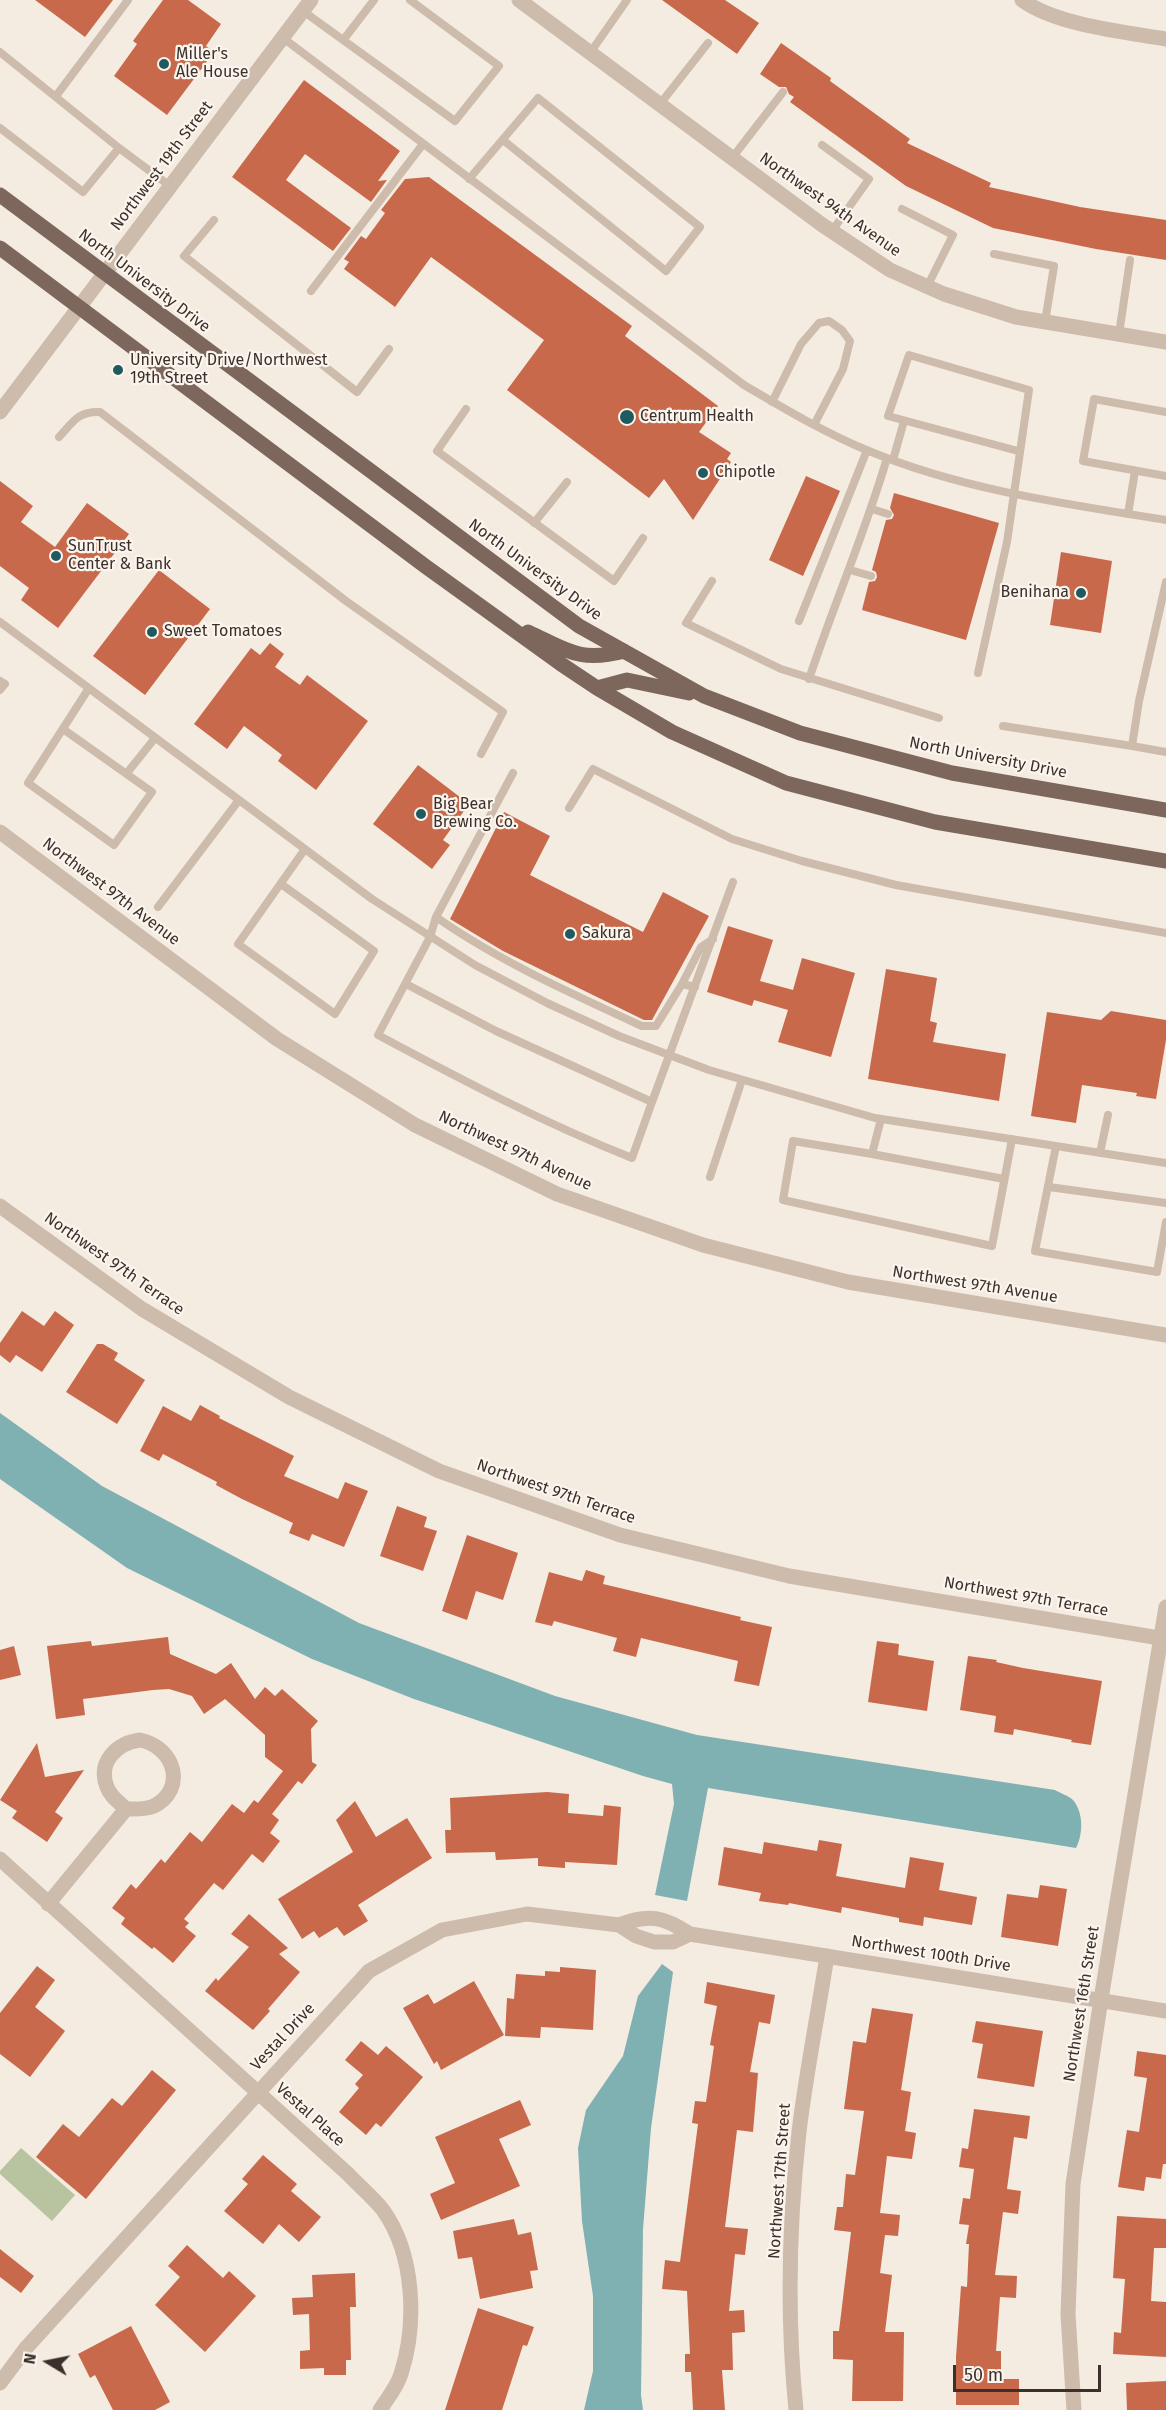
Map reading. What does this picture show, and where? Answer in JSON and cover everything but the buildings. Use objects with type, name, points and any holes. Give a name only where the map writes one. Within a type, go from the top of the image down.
[{"type":"main road","name":"North University Drive","points":[[0,195],[579,626],[704,696],[800,733],[952,773],[1166,810]]},
{"type":"main road","points":[[0,248],[498,619],[597,688],[672,732],[786,783],[935,822],[1148,858],[1166,859]]},
{"type":"main road","points":[[498,619],[580,656],[602,657],[624,651]]},
{"type":"main road","points":[[597,688],[627,680],[704,696]]},
{"type":"street","name":"Northwest 94th Avenue","points":[[519,0],[832,231],[890,270],[944,294],[1016,317],[1166,342]]},
{"type":"street","points":[[1022,0],[1032,7],[1086,25],[1166,39]]},
{"type":"street","name":"Northwest 19th Street","points":[[0,412],[283,38],[306,4]]},
{"type":"street","name":"Northwest 97th Avenue","points":[[0,832],[278,1039],[416,1125],[557,1194],[703,1245],[848,1282],[1166,1335]]},
{"type":"street","name":"Northwest 97th Terrace","points":[[0,1206],[142,1310],[289,1397],[440,1470],[620,1534],[789,1576],[1163,1639]]},
{"type":"street","name":"Northwest 16th Street","points":[[1074,2410],[1068,2314],[1073,2184],[1101,1999],[1163,1639],[1166,1607]]},
{"type":"street","points":[[140,1740],[151,1742],[161,1748],[172,1767],[170,1790],[164,1799],[154,1805],[144,1809],[126,1809],[113,1798],[107,1788],[104,1777],[106,1765],[118,1747],[140,1740]]},
{"type":"street","points":[[48,1904],[126,1809]]},
{"type":"street","name":"Vestal Place","points":[[0,1859],[348,2174],[383,2211],[402,2248],[409,2290],[411,2337],[400,2377],[380,2410]]},
{"type":"street","name":"Vestal Drive","points":[[0,2383],[26,2348],[369,1971],[442,1930],[527,1914],[619,1925],[636,1936],[654,1942],[673,1942],[690,1934]]},
{"type":"street","points":[[619,1925],[638,1917],[658,1919],[672,1922],[690,1934]]},
{"type":"street","name":"Northwest 100th Drive","points":[[690,1934],[1101,1999],[1166,2012]]},
{"type":"street","name":"Northwest 17th Street","points":[[796,2410],[793,2383],[791,2258],[799,2132],[827,1956]]},
{"type":"lane","points":[[56,96],[128,0]]},
{"type":"lane","points":[[344,39],[374,0]]},
{"type":"lane","points":[[306,4],[344,39],[455,121],[499,66],[410,0]]},
{"type":"lane","points":[[590,53],[627,0]]},
{"type":"lane","points":[[283,38],[744,385],[814,425],[890,459],[1012,495],[1166,520]]},
{"type":"lane","points":[[660,104],[708,43]]},
{"type":"lane","points":[[0,52],[170,186]]},
{"type":"lane","points":[[732,158],[783,92]]},
{"type":"lane","points":[[469,179],[538,98],[700,227],[666,271],[503,140]]},
{"type":"lane","points":[[0,128],[83,192],[119,148]]},
{"type":"lane","points":[[311,291],[423,144]]},
{"type":"lane","points":[[822,145],[869,179],[832,231]]},
{"type":"lane","points":[[903,209],[953,235],[927,286]]},
{"type":"lane","points":[[214,220],[184,256],[357,392],[389,350]]},
{"type":"lane","points":[[994,254],[1054,266],[1045,322]]},
{"type":"lane","points":[[1119,334],[1130,260]]},
{"type":"lane","points":[[772,402],[801,344],[819,323],[829,321],[842,330],[850,341],[843,369],[814,425]]},
{"type":"lane","points":[[978,673],[1007,542],[1018,451],[1029,390],[909,355],[888,416],[1018,451]]},
{"type":"lane","points":[[1166,412],[1094,399],[1083,461],[1166,476]]},
{"type":"lane","points":[[466,409],[437,451],[534,523],[614,581],[643,538]]},
{"type":"lane","points":[[59,437],[76,418],[86,412],[100,412],[346,601],[503,712],[481,754]]},
{"type":"lane","points":[[809,679],[904,421]]},
{"type":"lane","points":[[799,621],[867,450]]},
{"type":"lane","points":[[1128,514],[1135,471]]},
{"type":"lane","points":[[534,523],[567,482]]},
{"type":"lane","points":[[872,509],[888,514]]},
{"type":"lane","points":[[850,570],[871,576]]},
{"type":"lane","points":[[712,581],[686,623],[781,669],[939,718]]},
{"type":"lane","points":[[1132,746],[1139,701],[1166,582]]},
{"type":"lane","points":[[0,622],[372,899],[475,965],[547,1003],[619,1036],[669,1055],[742,1080],[881,1119],[1166,1163]]},
{"type":"lane","points":[[0,681],[5,684],[0,690]]},
{"type":"lane","points":[[63,729],[127,772],[152,792],[114,845],[28,783],[89,688]]},
{"type":"lane","points":[[1003,726],[1166,752]]},
{"type":"lane","points":[[127,772],[156,738]]},
{"type":"lane","points":[[569,808],[593,769],[732,839],[802,861],[896,885],[1166,933]]},
{"type":"lane","points":[[513,773],[436,917],[430,937],[378,1035],[544,1121],[632,1158],[733,882]]},
{"type":"lane","points":[[158,907],[239,800]]},
{"type":"lane","points":[[281,884],[374,951],[335,1014],[238,944],[305,849]]},
{"type":"lane","points":[[436,917],[477,944],[642,1026],[656,1026],[682,984],[701,947],[713,939]]},
{"type":"lane","points":[[406,984],[496,1031],[652,1102]]},
{"type":"lane","points":[[682,984],[695,987]]},
{"type":"lane","points":[[711,1177],[742,1080]]},
{"type":"lane","points":[[1100,1153],[1108,1115]]},
{"type":"lane","points":[[872,1154],[881,1119]]},
{"type":"lane","points":[[1004,1179],[794,1140],[783,1200],[992,1246],[1012,1139]]},
{"type":"lane","points":[[1056,1146],[1035,1251],[1157,1272],[1166,1222]]},
{"type":"lane","points":[[1049,1187],[1166,1203]]},
{"type":"green space","points":[[21,2148],[75,2195],[52,2221],[0,2174],[0,2171]]},
{"type":"water","points":[[0,1413],[102,1486],[359,1623],[555,1696],[697,1735],[1055,1790],[1077,1805],[1081,1817],[1081,1831],[1076,1848],[708,1788],[687,1901],[655,1895],[674,1804],[672,1784],[414,1699],[312,1659],[127,1568],[0,1479]]},
{"type":"water","points":[[662,1964],[673,1972],[651,2128],[643,2229],[641,2395],[643,2410],[584,2410],[593,2371],[593,2296],[582,2221],[578,2148],[586,2110],[623,2056],[638,1996]]},
{"type":"place","name":"Miller's Ale House","points":[[164,64]]},
{"type":"place","name":"University Drive/Northwest 19th Street","points":[[118,370]]},
{"type":"place","name":"Centrum Health","points":[[627,417]]},
{"type":"place","name":"Chipotle","points":[[703,473]]},
{"type":"place","name":"SunTrust Center & Bank","points":[[56,556]]},
{"type":"place","name":"Benihana","points":[[1081,593]]},
{"type":"place","name":"Sweet Tomatoes","points":[[152,632]]},
{"type":"place","name":"Big Bear Brewing Co.","points":[[421,814]]},
{"type":"place","name":"Sakura","points":[[570,934]]}]
